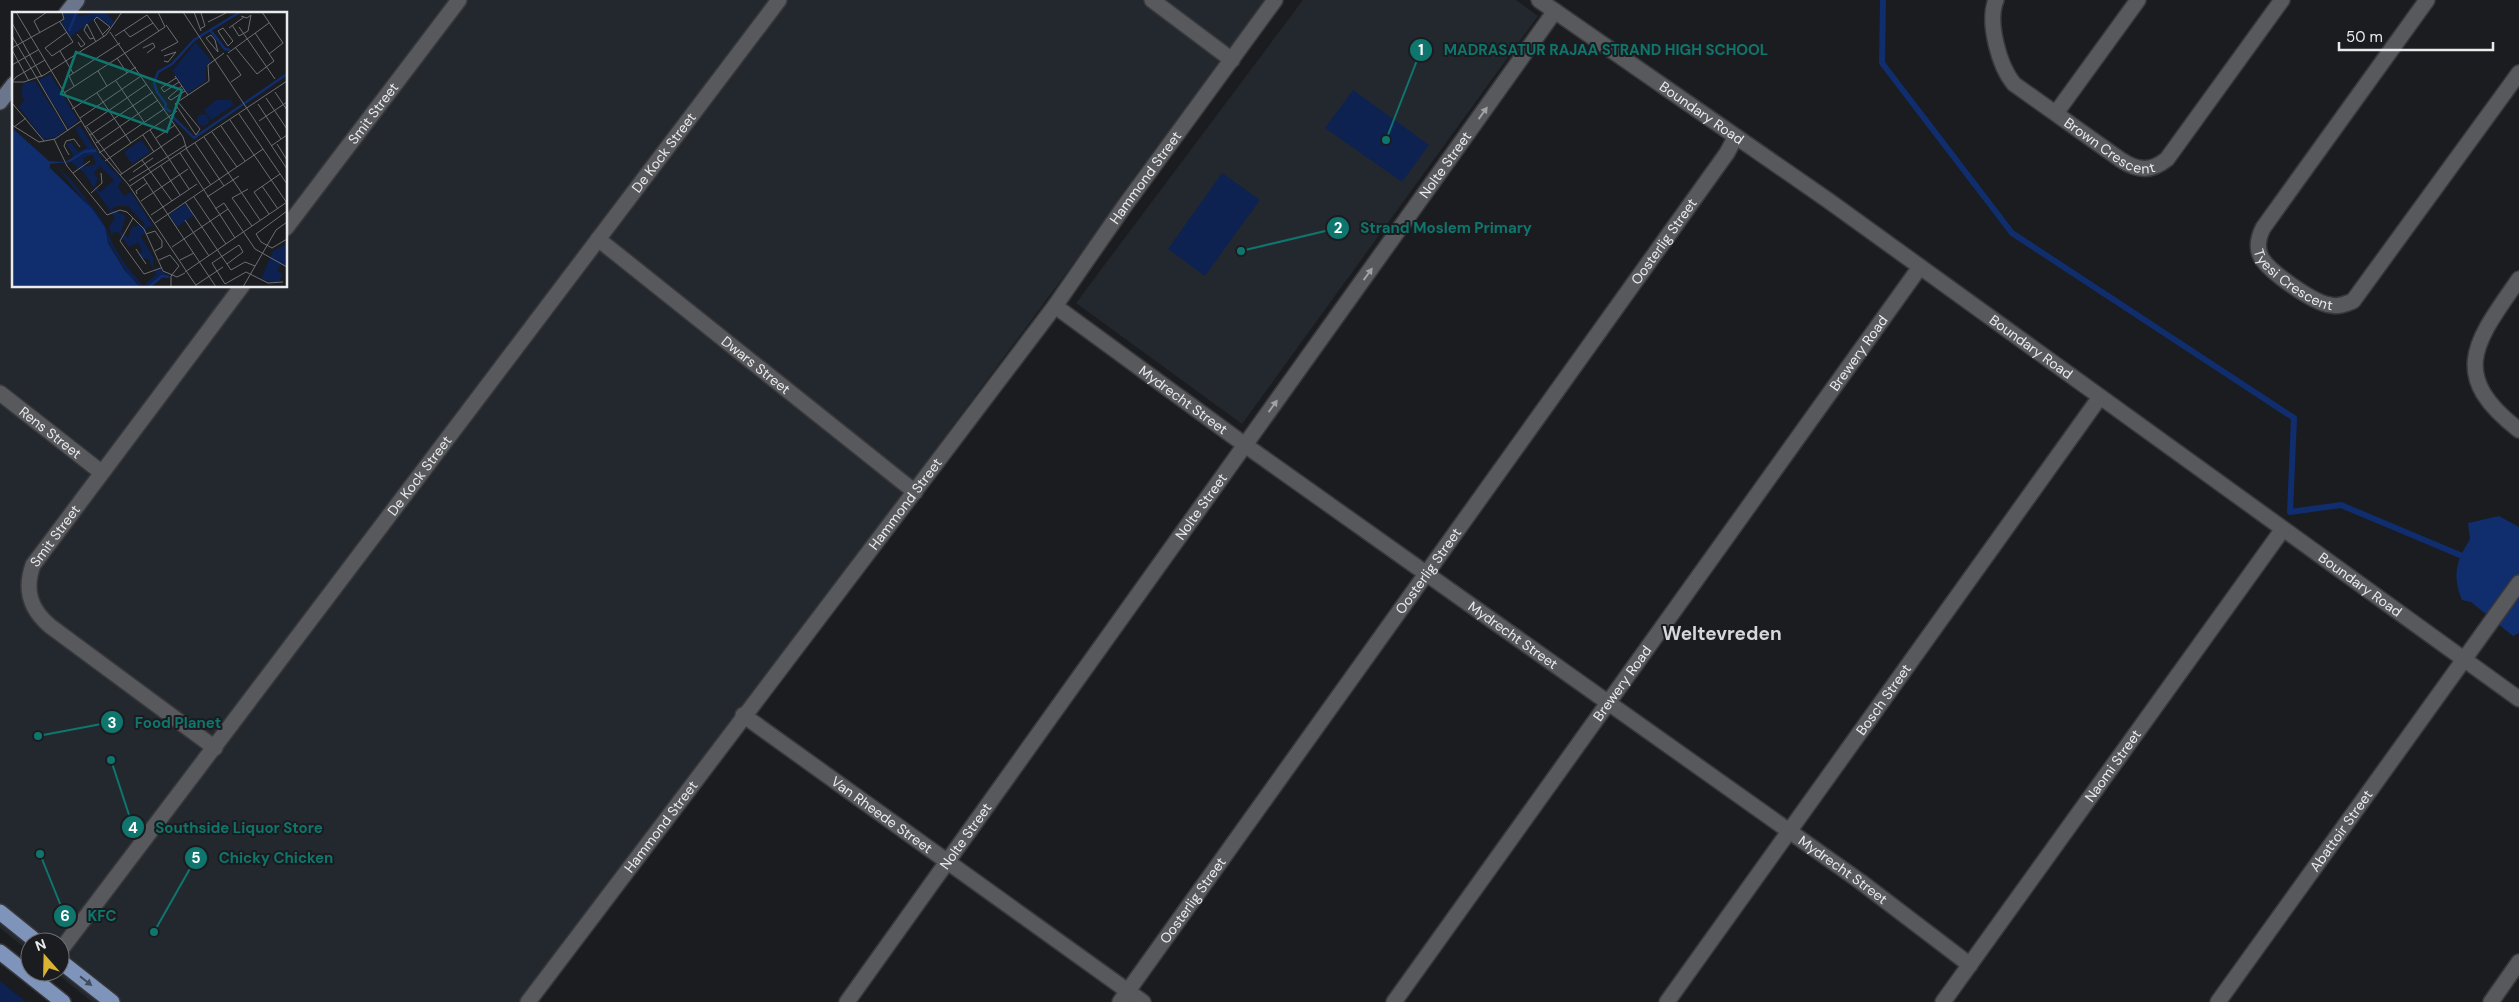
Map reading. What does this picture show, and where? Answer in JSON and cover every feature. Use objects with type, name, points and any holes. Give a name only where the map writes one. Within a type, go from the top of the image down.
[{"type":"main road","points":[[0,912],[24,932]]},
{"type":"main road","points":[[0,952],[20,964]]},
{"type":"main road","points":[[70,969],[112,1002]]},
{"type":"main road","points":[[44,982],[62,1002]]},
{"type":"street","points":[[68,12],[77,0]]},
{"type":"street","name":"Smit Street","points":[[288,225],[458,0]]},
{"type":"street","name":"De Kock Street","points":[[70,938],[779,0]]},
{"type":"street","points":[[1152,0],[1232,60]]},
{"type":"street","name":"Hammond Street","points":[[528,1002],[1055,306],[1123,208],[1275,0]]},
{"type":"street","name":"Boundary Road","points":[[1539,0],[1920,267],[2519,699]]},
{"type":"street","points":[[1996,0],[1993,7],[1994,24],[2005,73],[2014,84],[2056,113]]},
{"type":"street","name":"Brown Crescent","points":[[2138,0],[2056,113],[2133,168],[2145,170],[2157,167],[2167,158],[2282,0]]},
{"type":"street","name":"Tyesi Crescent","points":[[2427,0],[2263,228],[2259,237],[2258,248],[2270,269],[2318,302],[2341,306],[2353,301],[2519,73]]},
{"type":"street","name":"Nolte Street","points":[[847,1002],[1556,11]]},
{"type":"street","points":[[0,102],[12,87]]},
{"type":"street","name":"Oosterlig Street","points":[[1123,996],[1715,169],[1735,138]]},
{"type":"street","name":"Dwars Street","points":[[598,239],[915,492]]},
{"type":"street","name":"Brewery Road","points":[[1394,1002],[1920,267]]},
{"type":"street","points":[[2519,279],[2486,325],[2478,343],[2476,359],[2476,377],[2485,397],[2498,414],[2519,430]]},
{"type":"street","name":"Smit Street","points":[[215,748],[50,626],[34,609],[28,587],[33,566],[101,472],[240,288]]},
{"type":"street","name":"Mydrecht Street","points":[[1055,306],[1245,445],[1790,831],[1970,965]]},
{"type":"street","name":"Rens Street","points":[[0,393],[101,472]]},
{"type":"street","name":"Bosch Street","points":[[1667,1002],[2100,397]]},
{"type":"street","name":"Naomi Street","points":[[1944,1002],[2282,529]]},
{"type":"street","name":"Abattoir Street","points":[[2218,1002],[2519,583]]},
{"type":"street","name":"Van Rheede Street","points":[[744,715],[947,861],[1123,996],[1143,1002]]},
{"type":"street","points":[[2491,1002],[2519,962]]},
{"type":"shaded area","points":[[75,0],[1269,0],[525,1002],[92,1002],[67,982],[70,982],[70,932],[20,932],[20,944],[0,928],[0,100],[12,84],[12,288],[288,288],[288,12],[66,12]]},
{"type":"shaded area","points":[[1303,0],[1516,0],[1538,16],[1242,424],[1076,303]]},
{"type":"shaded area","points":[[1353,90],[1429,145],[1402,182],[1325,128]]},
{"type":"shaded area","points":[[1222,173],[1260,200],[1205,276],[1168,249]]},
{"type":"shaded area","points":[[2499,516],[2519,527],[2519,633],[2513,636],[2471,602],[2462,600],[2456,575],[2461,555],[2470,539],[2468,523]]},
{"type":"shaded area","points":[[0,981],[26,1002],[0,1002]]},
{"type":"waterway","points":[[1883,0],[1882,63],[2012,233],[2294,418],[2290,512],[2341,505],[2460,555]]},
{"type":"place","name":"MADRASATUR RAJAA STRAND HIGH SCHOOL","points":[[1386,140]]},
{"type":"place","name":"Strand Moslem Primary","points":[[1241,251]]},
{"type":"place","name":"Food Planet","points":[[38,736]]},
{"type":"place","name":"Southside Liquor Store","points":[[111,760]]},
{"type":"place","name":"KFC","points":[[40,854]]},
{"type":"place","name":"Chicky Chicken","points":[[154,932]]},
{"type":"district","name":"Weltevreden","points":[[1722,633]]}]
